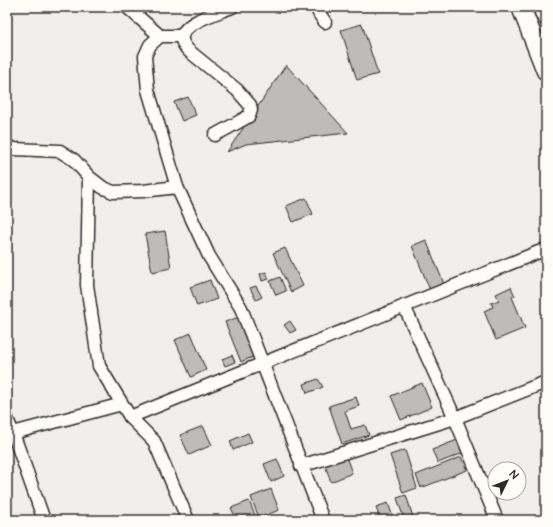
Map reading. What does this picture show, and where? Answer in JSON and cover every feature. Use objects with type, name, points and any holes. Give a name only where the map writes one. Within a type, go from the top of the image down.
[{"type":"main road","points":[[521,7],[546,71]]},
{"type":"main road","points":[[542,7],[546,16]]},
{"type":"street","points":[[127,7],[160,36],[182,36]]},
{"type":"street","points":[[215,135],[249,116],[251,110],[250,105],[238,90],[184,46],[182,36],[190,25],[198,20],[232,7]]},
{"type":"street","points":[[316,7],[325,22]]},
{"type":"street","points":[[160,36],[150,45],[145,56],[148,90],[177,187],[209,256],[241,308],[323,520]]},
{"type":"street","points":[[7,146],[14,149],[60,152],[74,160],[89,177],[102,187],[113,192],[143,191],[177,187]]},
{"type":"street","points":[[89,177],[87,286],[99,366],[130,417],[154,441],[188,520]]},
{"type":"street","points":[[130,417],[546,249]]},
{"type":"street","points":[[404,306],[455,418],[497,520]]},
{"type":"street","points":[[301,466],[455,418],[546,382]]},
{"type":"street","points":[[14,433],[122,404]]},
{"type":"street","points":[[7,419],[14,433],[44,520]]},
{"type":"building","points":[[362,24],[378,74],[357,80],[341,30]]},
{"type":"building","points":[[286,65],[348,133],[246,144],[227,152]]},
{"type":"building","points":[[188,97],[196,115],[182,121],[174,102]]},
{"type":"building","points":[[306,198],[313,214],[293,222],[286,206]]},
{"type":"building","points":[[165,231],[171,268],[152,272],[145,234]]},
{"type":"building","points":[[426,240],[444,284],[430,290],[412,246]]},
{"type":"building","points":[[285,248],[303,286],[291,292],[273,253]]},
{"type":"building","points":[[266,272],[269,279],[262,281],[260,274]]},
{"type":"building","points":[[280,277],[286,291],[276,295],[270,281]]},
{"type":"building","points":[[210,280],[217,299],[197,306],[190,287]]},
{"type":"building","points":[[256,286],[262,297],[256,300],[250,288]]},
{"type":"building","points":[[511,287],[515,296],[512,297],[525,328],[496,340],[484,311],[493,307],[491,303],[499,300],[496,294]]},
{"type":"building","points":[[239,317],[255,356],[241,362],[225,322]]},
{"type":"building","points":[[290,321],[296,330],[290,333],[284,325]]},
{"type":"building","points":[[191,333],[206,370],[191,377],[175,340]]},
{"type":"building","points":[[232,355],[235,362],[225,366],[222,359]]},
{"type":"building","points":[[318,379],[323,387],[307,393],[304,384]]},
{"type":"building","points":[[422,383],[432,407],[401,420],[391,396]]},
{"type":"building","points":[[356,397],[359,406],[345,411],[351,429],[365,425],[369,435],[342,444],[329,406]]},
{"type":"building","points":[[203,426],[212,445],[189,455],[180,435]]},
{"type":"building","points":[[248,433],[252,442],[233,450],[230,441]]},
{"type":"building","points":[[457,440],[463,453],[438,463],[432,450]]},
{"type":"building","points":[[405,450],[417,488],[403,493],[390,455]]},
{"type":"building","points":[[345,454],[352,473],[331,482],[325,465]]},
{"type":"building","points":[[461,457],[467,470],[421,488],[416,475]]},
{"type":"building","points":[[277,459],[284,476],[271,482],[264,464]]},
{"type":"building","points":[[271,489],[279,510],[259,518],[251,497]]},
{"type":"building","points":[[406,495],[413,517],[404,519],[397,498]]},
{"type":"building","points":[[249,501],[257,520],[237,520],[231,508]]},
{"type":"building","points":[[388,503],[394,520],[380,520],[376,507]]}]
